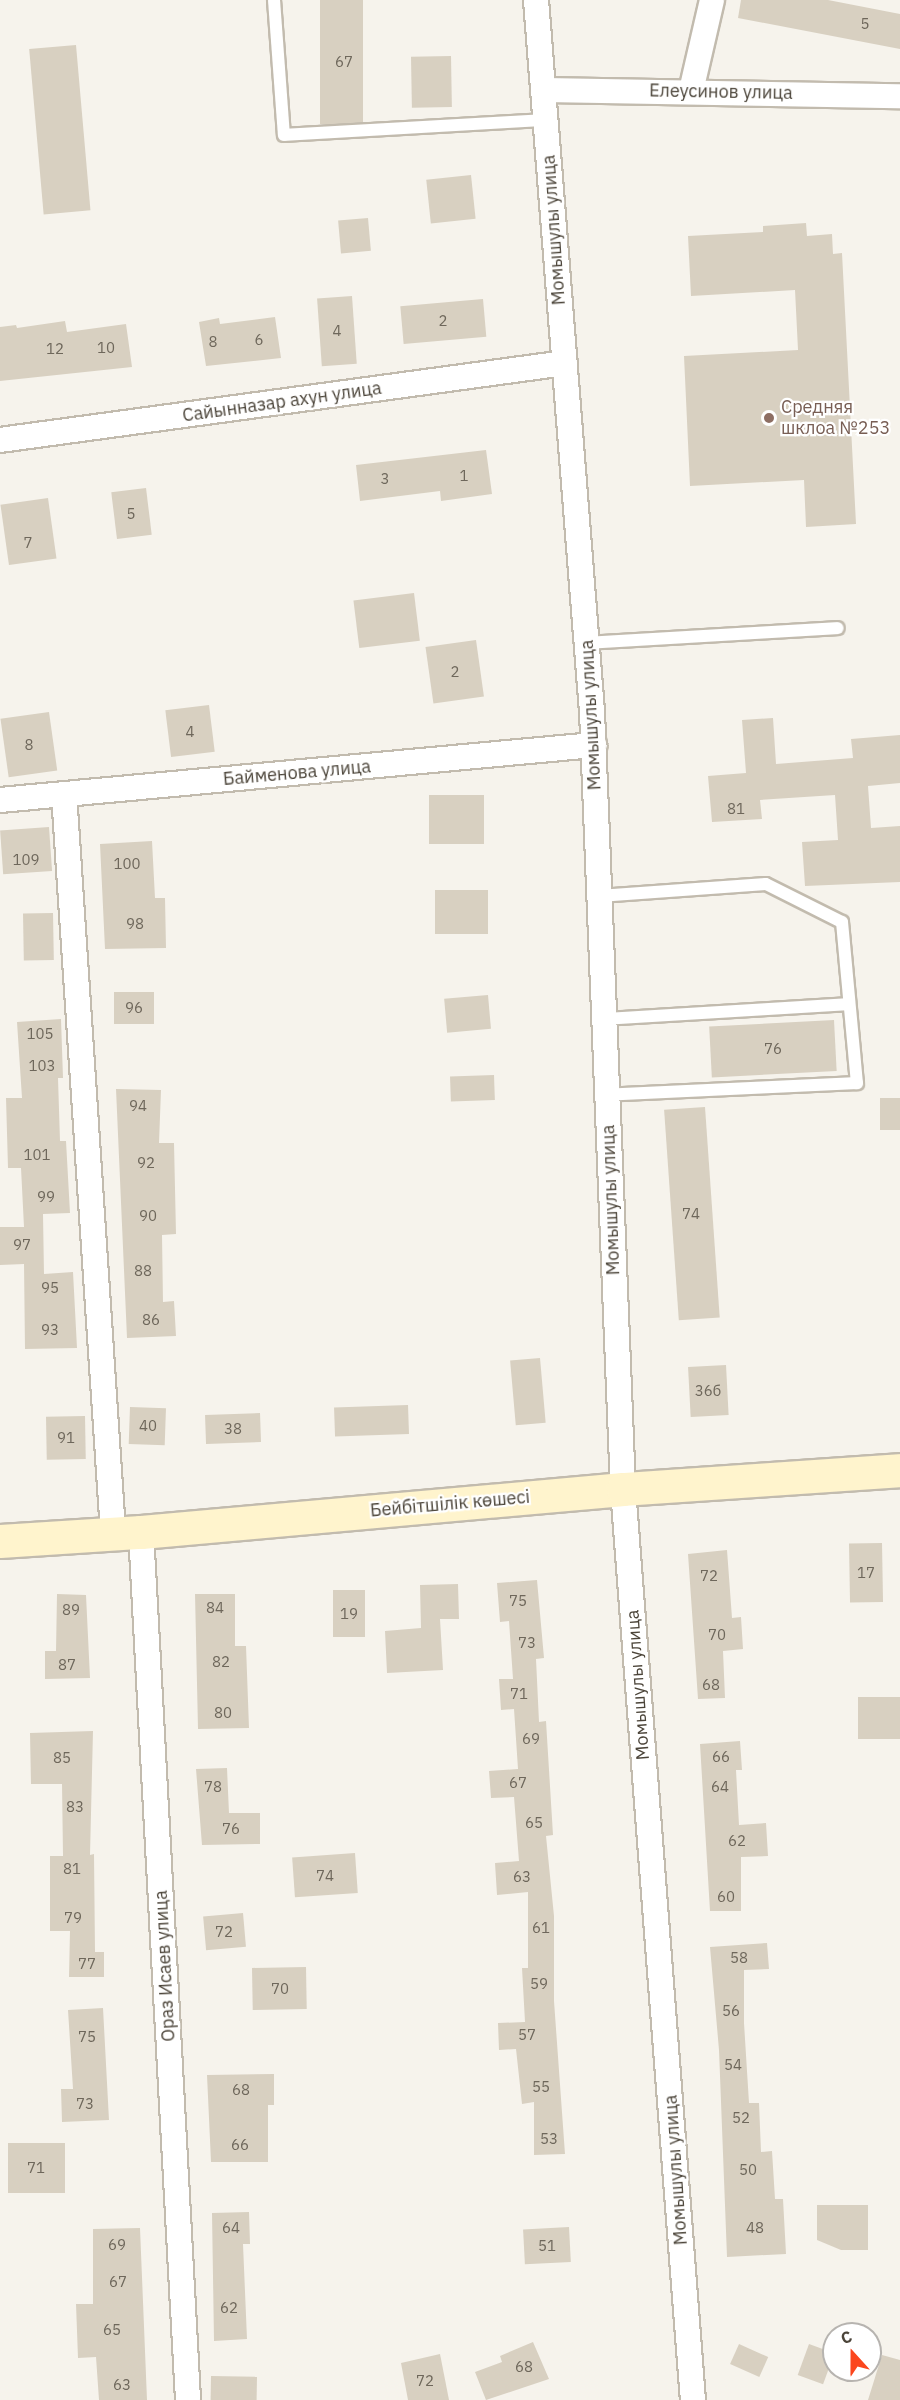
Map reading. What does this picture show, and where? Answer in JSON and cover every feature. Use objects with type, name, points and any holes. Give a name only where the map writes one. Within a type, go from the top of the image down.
[{"type":"street","name":"Момышулы улица","points":[[536,0],[594,745],[623,1489],[693,2400]]},
{"type":"street","points":[[691,91],[712,0]]},
{"type":"street","name":"Елеусинов улица","points":[[543,90],[900,96]]},
{"type":"street","name":"Сайынназар ахун улица","points":[[0,440],[564,363]]},
{"type":"street","name":"Байменова улица","points":[[0,800],[594,745]]},
{"type":"street","name":"Ораз Исаев улица","points":[[64,794],[127,1532],[188,2400]]},
{"type":"street","name":"Бейбітшілік көшесі","points":[[0,1541],[623,1489],[900,1470]]},
{"type":"lane","points":[[274,0],[284,135],[545,120]]},
{"type":"lane","points":[[587,643],[838,628]]},
{"type":"lane","points":[[599,896],[766,884],[842,922],[856,1083],[607,1095]]},
{"type":"lane","points":[[604,1019],[849,1004]]},
{"type":"building","points":[[320,0],[363,0],[363,124],[320,124]]},
{"type":"building","points":[[741,0],[828,0],[900,14],[900,49],[738,18]]},
{"type":"building","points":[[76,45],[90,210],[44,214],[29,49]]},
{"type":"building","points":[[451,56],[452,107],[412,108],[411,57]]},
{"type":"building","points":[[471,175],[476,219],[431,223],[426,180]]},
{"type":"building","points":[[368,218],[371,251],[341,253],[338,221]]},
{"type":"building","name":"Средняя шклоа №253","points":[[806,223],[807,236],[832,234],[833,254],[842,253],[856,524],[806,527],[804,480],[690,486],[684,356],[798,350],[795,290],[691,296],[688,236],[763,232],[763,226]]},
{"type":"building","points":[[352,296],[357,364],[322,366],[317,298]]},
{"type":"building","points":[[483,299],[486,337],[404,344],[400,306]]},
{"type":"building","points":[[275,317],[281,358],[206,366],[199,322],[219,318],[220,324]]},
{"type":"building","points":[[65,321],[67,332],[126,324],[132,367],[0,381],[0,327],[16,325],[17,328]]},
{"type":"building","points":[[486,450],[492,494],[441,501],[440,491],[360,501],[356,465]]},
{"type":"building","points":[[146,488],[152,535],[117,539],[111,492]]},
{"type":"building","points":[[48,498],[56,558],[9,565],[0,505]]},
{"type":"building","points":[[414,593],[420,641],[359,648],[353,600]]},
{"type":"building","points":[[476,640],[484,696],[433,704],[425,647]]},
{"type":"building","points":[[209,705],[215,752],[171,757],[165,710]]},
{"type":"building","points":[[49,712],[57,770],[9,777],[0,719]]},
{"type":"building","points":[[773,718],[776,764],[853,758],[851,739],[900,735],[900,783],[868,786],[871,828],[900,826],[900,882],[805,886],[802,842],[838,840],[835,795],[760,800],[762,819],[712,822],[708,776],[746,773],[742,720]]},
{"type":"building","points":[[429,795],[484,795],[484,844],[429,844]]},
{"type":"building","points":[[49,827],[52,871],[3,874],[0,830]]},
{"type":"building","points":[[152,841],[155,898],[165,898],[166,948],[105,949],[100,844]]},
{"type":"building","points":[[435,890],[488,890],[488,934],[435,934]]},
{"type":"building","points":[[53,913],[54,960],[24,961],[23,914]]},
{"type":"building","points":[[114,992],[154,992],[154,1024],[114,1024]]},
{"type":"building","points":[[488,995],[491,1029],[447,1033],[444,999]]},
{"type":"building","points":[[61,1019],[63,1078],[58,1078],[60,1141],[66,1141],[70,1213],[43,1214],[44,1274],[73,1272],[77,1348],[25,1349],[24,1264],[0,1265],[0,1227],[24,1227],[21,1168],[8,1168],[6,1098],[22,1098],[17,1022]]},
{"type":"building","points":[[834,1020],[837,1071],[712,1077],[709,1027]]},
{"type":"building","points":[[494,1075],[495,1100],[451,1102],[450,1077]]},
{"type":"building","points":[[116,1089],[161,1090],[159,1143],[174,1143],[176,1234],[162,1235],[163,1302],[174,1301],[176,1336],[127,1338]]},
{"type":"building","points":[[880,1098],[900,1098],[900,1130],[880,1130]]},
{"type":"building","points":[[705,1107],[720,1317],[679,1320],[664,1110]]},
{"type":"building","points":[[540,1358],[546,1423],[516,1425],[510,1361]]},
{"type":"building","points":[[726,1365],[729,1415],[691,1417],[688,1367]]},
{"type":"building","points":[[408,1405],[409,1434],[335,1437],[334,1408]]},
{"type":"building","points":[[130,1407],[166,1408],[165,1445],[129,1444]]},
{"type":"building","points":[[260,1413],[261,1442],[206,1444],[205,1415]]},
{"type":"building","points":[[85,1416],[86,1459],[47,1460],[46,1417]]},
{"type":"building","points":[[882,1543],[883,1602],[850,1603],[849,1544]]},
{"type":"building","points":[[727,1550],[732,1618],[741,1617],[743,1649],[723,1651],[725,1698],[698,1699],[688,1554]]},
{"type":"building","points":[[537,1580],[544,1658],[536,1659],[539,1722],[546,1721],[553,1835],[546,1836],[554,1916],[554,2001],[565,2154],[534,2155],[534,2102],[522,2104],[516,2049],[499,2050],[498,2023],[525,2022],[522,1968],[528,1968],[528,1892],[497,1895],[495,1863],[519,1861],[514,1797],[491,1798],[489,1771],[518,1769],[514,1709],[501,1710],[499,1679],[513,1679],[509,1621],[500,1622],[497,1583]]},
{"type":"building","points":[[458,1584],[459,1619],[440,1619],[443,1670],[387,1673],[385,1631],[421,1628],[420,1585]]},
{"type":"building","points":[[333,1590],[365,1590],[365,1637],[333,1637]]},
{"type":"building","points":[[57,1594],[86,1595],[90,1678],[45,1679],[45,1651],[56,1651]]},
{"type":"building","points":[[195,1594],[235,1594],[235,1646],[246,1646],[249,1728],[198,1729]]},
{"type":"building","points":[[858,1697],[900,1697],[900,1739],[858,1739]]},
{"type":"building","points":[[93,1731],[90,1855],[94,1854],[95,1952],[104,1952],[104,1977],[69,1977],[70,1931],[50,1931],[50,1856],[63,1856],[62,1784],[31,1784],[30,1733]]},
{"type":"building","points":[[740,1741],[742,1770],[736,1770],[739,1825],[766,1823],[768,1856],[741,1857],[741,1911],[710,1911],[700,1744]]},
{"type":"building","points":[[227,1768],[229,1813],[260,1813],[260,1844],[202,1845],[196,1769]]},
{"type":"building","points":[[355,1853],[358,1893],[295,1897],[292,1857]]},
{"type":"building","points":[[243,1913],[246,1947],[206,1950],[203,1916]]},
{"type":"building","points":[[767,1943],[769,1969],[744,1970],[744,2023],[749,2103],[759,2103],[761,2152],[772,2151],[775,2199],[783,2199],[786,2254],[727,2257],[719,2050],[710,1947]]},
{"type":"building","points":[[306,1967],[307,2009],[253,2010],[252,1968]]},
{"type":"building","points":[[103,2008],[109,2120],[62,2122],[61,2089],[73,2089],[68,2010]]},
{"type":"building","points":[[274,2074],[274,2105],[268,2105],[268,2162],[211,2162],[207,2075]]},
{"type":"building","points":[[8,2143],[65,2143],[65,2193],[8,2193]]},
{"type":"building","points":[[817,2205],[868,2205],[868,2250],[841,2250],[817,2240]]},
{"type":"building","points":[[249,2212],[250,2244],[243,2244],[247,2339],[214,2341],[212,2213]]},
{"type":"building","points":[[569,2227],[571,2262],[525,2264],[523,2229]]},
{"type":"building","points":[[140,2228],[147,2400],[99,2400],[96,2357],[78,2358],[76,2304],[93,2304],[93,2229]]},
{"type":"building","points":[[533,2342],[549,2379],[486,2400],[475,2372],[502,2362],[500,2356]]},
{"type":"building","points":[[739,2344],[768,2357],[759,2377],[730,2364]]},
{"type":"building","points":[[809,2344],[822,2349],[823,2384],[798,2375]]},
{"type":"building","points":[[440,2354],[449,2400],[408,2400],[401,2363]]},
{"type":"building","points":[[882,2355],[900,2360],[900,2400],[868,2400],[874,2382],[882,2382]]},
{"type":"building","points":[[211,2376],[257,2377],[257,2400],[211,2400]]},
{"type":"place","name":"Средняя шклоа №253","points":[[769,418]]}]
